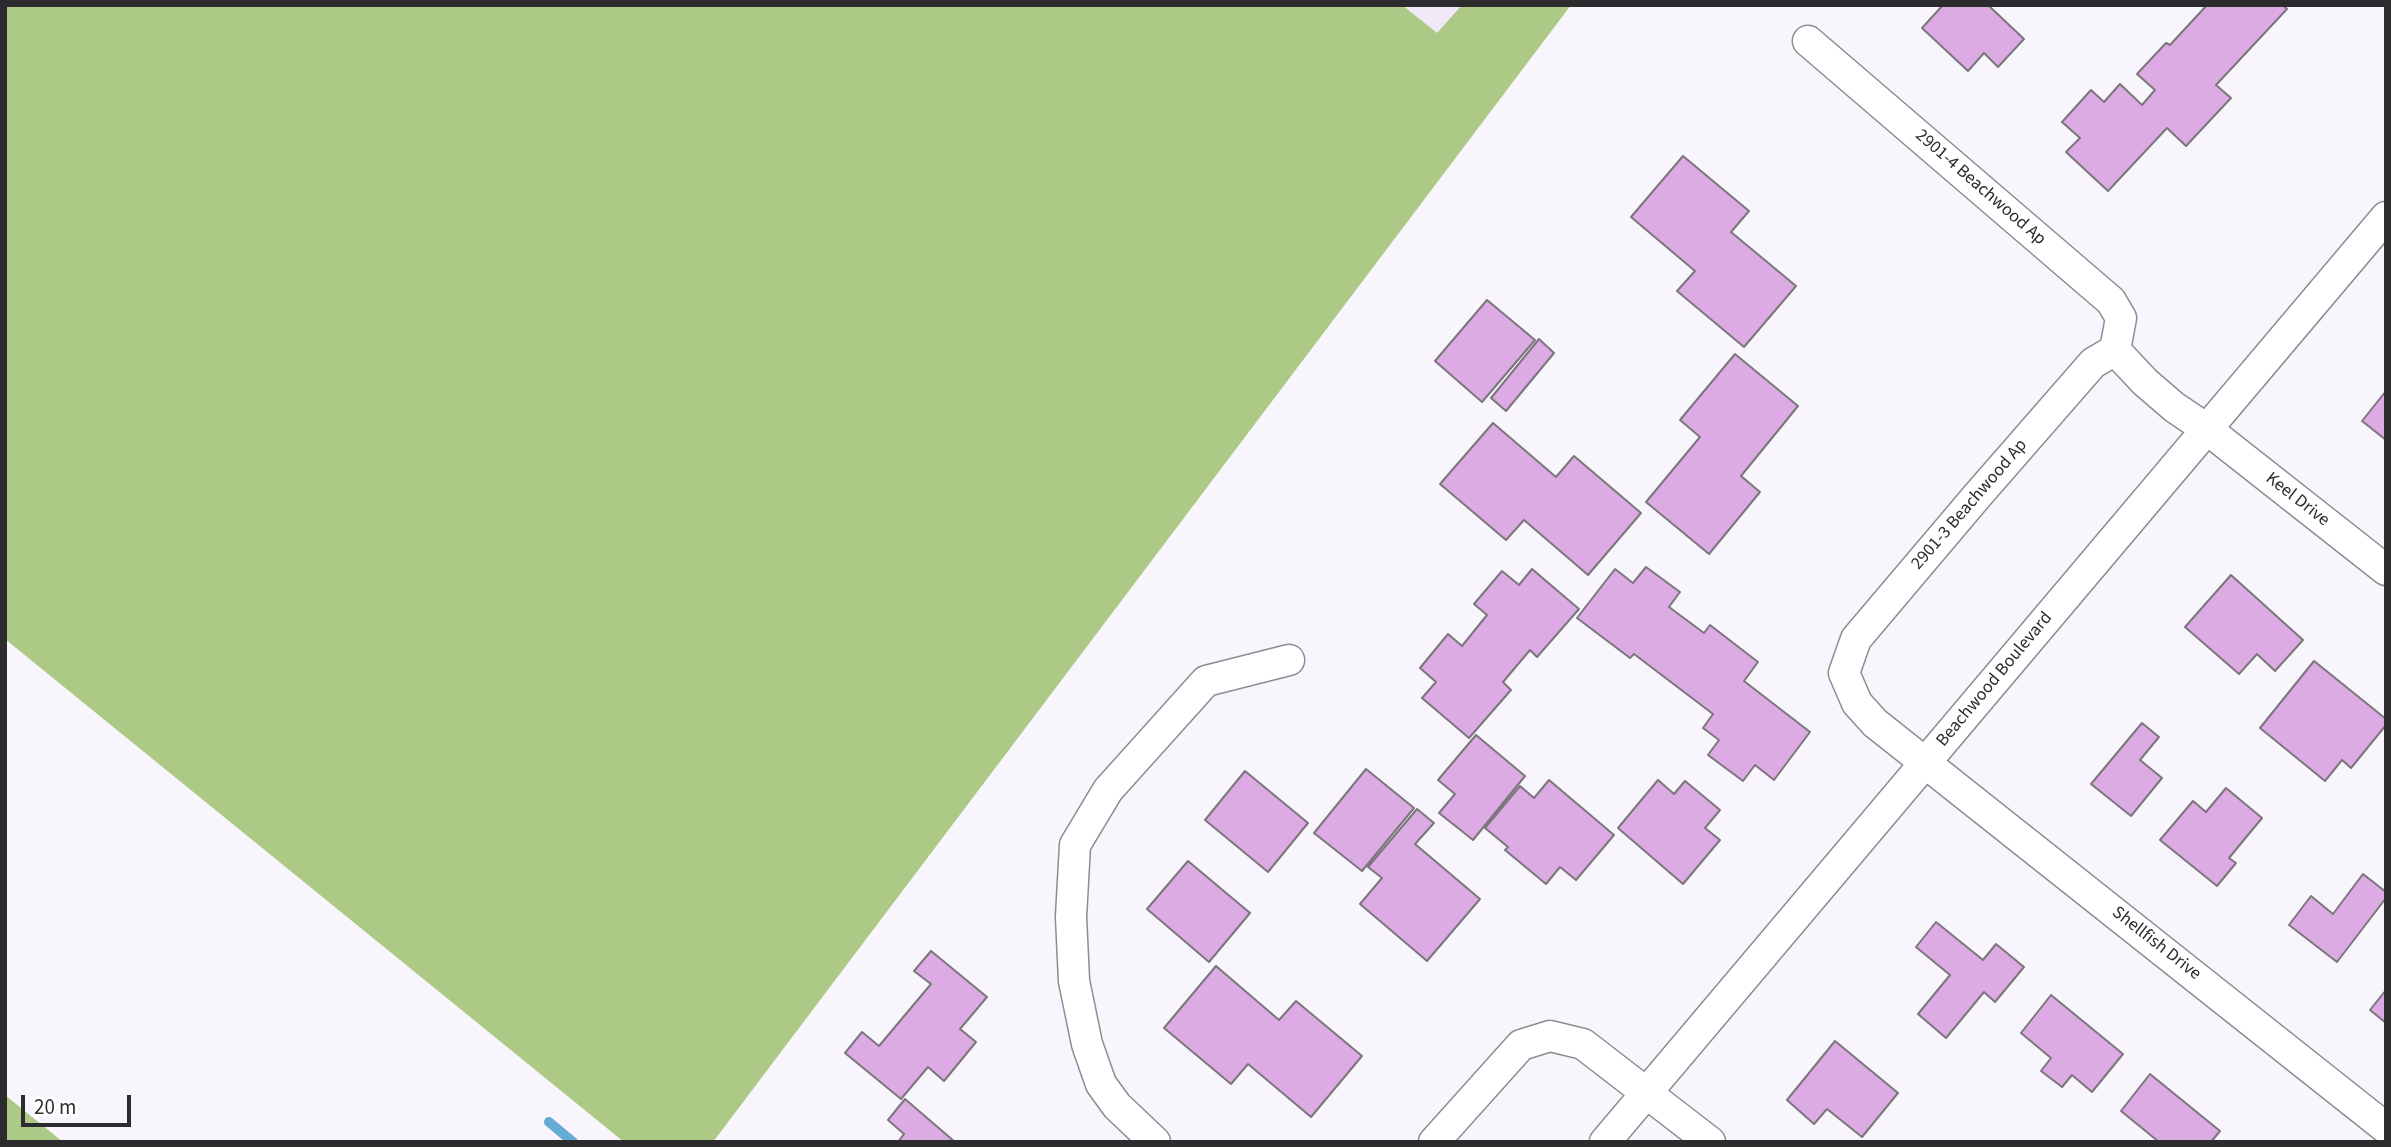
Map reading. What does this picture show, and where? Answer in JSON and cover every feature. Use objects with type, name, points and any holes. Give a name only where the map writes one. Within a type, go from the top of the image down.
[{"type":"street","name":"2901-4 Beachwood Ap","points":[[1808,41],[2111,301],[2122,318],[2115,350]]},
{"type":"street","name":"Beachwood Boulevard","points":[[1605,1142],[2386,218]]},
{"type":"street","points":[[2115,350],[2145,382],[2174,407],[2208,430]]},
{"type":"street","name":"2901-3 Beachwood Ap","points":[[1926,762],[1875,723],[1857,703],[1844,673],[1856,639],[2094,363],[2115,350]]},
{"type":"street","name":"Keel Drive","points":[[2208,430],[2386,570]]},
{"type":"street","points":[[1155,1142],[1116,1106],[1101,1084],[1087,1044],[1074,981],[1071,917],[1075,845],[1108,790],[1206,681],[1289,660]]},
{"type":"street","name":"Shellfish Drive","points":[[1926,762],[2386,1128]]},
{"type":"street","points":[[1434,1142],[1521,1045],[1550,1036],[1583,1044],[1710,1142]]},
{"type":"shaded area","points":[[1402,5],[1462,5],[1437,34]]},
{"type":"green space","points":[[5,5],[1402,5],[1437,33],[1462,5],[1571,5],[713,1142],[624,1142],[5,639]]},
{"type":"green space","points":[[5,1095],[63,1142],[5,1142]]},
{"type":"building","points":[[1943,5],[1988,5],[2024,39],[1998,67],[1984,53],[1968,71],[1922,28]]},
{"type":"building","points":[[2207,5],[2283,5],[2287,9],[2216,85],[2231,98],[2186,146],[2167,128],[2108,191],[2066,152],[2080,138],[2062,122],[2091,90],[2104,102],[2120,84],[2142,105],[2155,90],[2137,74],[2166,43],[2170,45]]},
{"type":"building","points":[[1683,156],[1749,211],[1731,232],[1796,286],[1744,347],[1677,291],[1695,271],[1631,217]]},
{"type":"building","points":[[1487,300],[1535,340],[1482,402],[1435,361]]},
{"type":"building","points":[[1539,339],[1554,353],[1506,411],[1491,398]]},
{"type":"building","points":[[1735,354],[1798,406],[1741,476],[1760,492],[1709,554],[1646,502],[1700,437],[1680,420]]},
{"type":"building","points":[[2386,391],[2386,440],[2362,421]]},
{"type":"building","points":[[1493,423],[1556,477],[1574,456],[1641,513],[1588,575],[1524,520],[1506,540],[1440,484]]},
{"type":"building","points":[[1646,567],[1680,592],[1669,607],[1704,633],[1710,625],[1758,662],[1744,681],[1810,732],[1774,780],[1755,765],[1743,781],[1708,755],[1719,740],[1703,728],[1713,714],[1634,654],[1630,658],[1577,618],[1615,569],[1633,583]]},
{"type":"building","points":[[1532,569],[1579,609],[1537,657],[1530,650],[1503,682],[1511,690],[1469,738],[1422,698],[1436,682],[1420,668],[1448,634],[1462,646],[1487,615],[1474,604],[1502,571],[1519,585]]},
{"type":"building","points":[[2231,575],[2303,640],[2275,671],[2257,654],[2239,674],[2185,627]]},
{"type":"building","points":[[2314,661],[2386,719],[2386,725],[2351,768],[2342,760],[2325,781],[2260,728]]},
{"type":"building","points":[[2142,723],[2159,737],[2140,760],[2162,778],[2131,816],[2091,784]]},
{"type":"building","points":[[1476,735],[1525,776],[1473,840],[1439,813],[1455,794],[1438,780]]},
{"type":"building","points":[[1366,769],[1414,808],[1362,871],[1314,833]]},
{"type":"building","points":[[1245,771],[1308,823],[1268,872],[1205,820]]},
{"type":"building","points":[[1549,780],[1614,835],[1576,880],[1560,867],[1546,884],[1505,850],[1508,847],[1485,828],[1520,786],[1534,798]]},
{"type":"building","points":[[1658,780],[1674,794],[1685,781],[1720,810],[1705,828],[1720,840],[1683,884],[1618,828]]},
{"type":"building","points":[[2226,788],[2262,818],[2229,858],[2236,863],[2217,886],[2160,840],[2193,801],[2206,812]]},
{"type":"building","points":[[1417,809],[1434,823],[1415,844],[1480,899],[1427,961],[1360,904],[1382,878],[1368,867]]},
{"type":"building","points":[[1188,861],[1250,913],[1209,962],[1147,909]]},
{"type":"building","points":[[2363,874],[2386,892],[2386,898],[2337,962],[2289,925],[2311,896],[2333,914]]},
{"type":"building","points":[[1936,922],[1983,960],[1996,944],[2024,967],[1995,1002],[1984,992],[1946,1038],[1918,1014],[1950,975],[1916,947]]},
{"type":"building","points":[[931,951],[987,997],[960,1029],[976,1042],[944,1081],[928,1067],[901,1099],[845,1053],[862,1032],[879,1046],[931,984],[914,971]]},
{"type":"building","points":[[1216,966],[1279,1020],[1296,1001],[1362,1056],[1311,1117],[1248,1064],[1231,1084],[1164,1028]]},
{"type":"building","points":[[2386,990],[2386,1023],[2370,1010]]},
{"type":"building","points":[[2051,995],[2123,1054],[2092,1092],[2072,1075],[2062,1087],[2041,1071],[2051,1058],[2021,1033]]},
{"type":"building","points":[[1835,1041],[1898,1093],[1862,1137],[1827,1109],[1814,1124],[1787,1100]]},
{"type":"building","points":[[2150,1074],[2220,1131],[2211,1142],[2159,1142],[2121,1111]]},
{"type":"building","points":[[905,1099],[955,1142],[898,1142],[904,1134],[888,1120]]},
{"type":"waterway","points":[[549,1122],[573,1142]]}]
